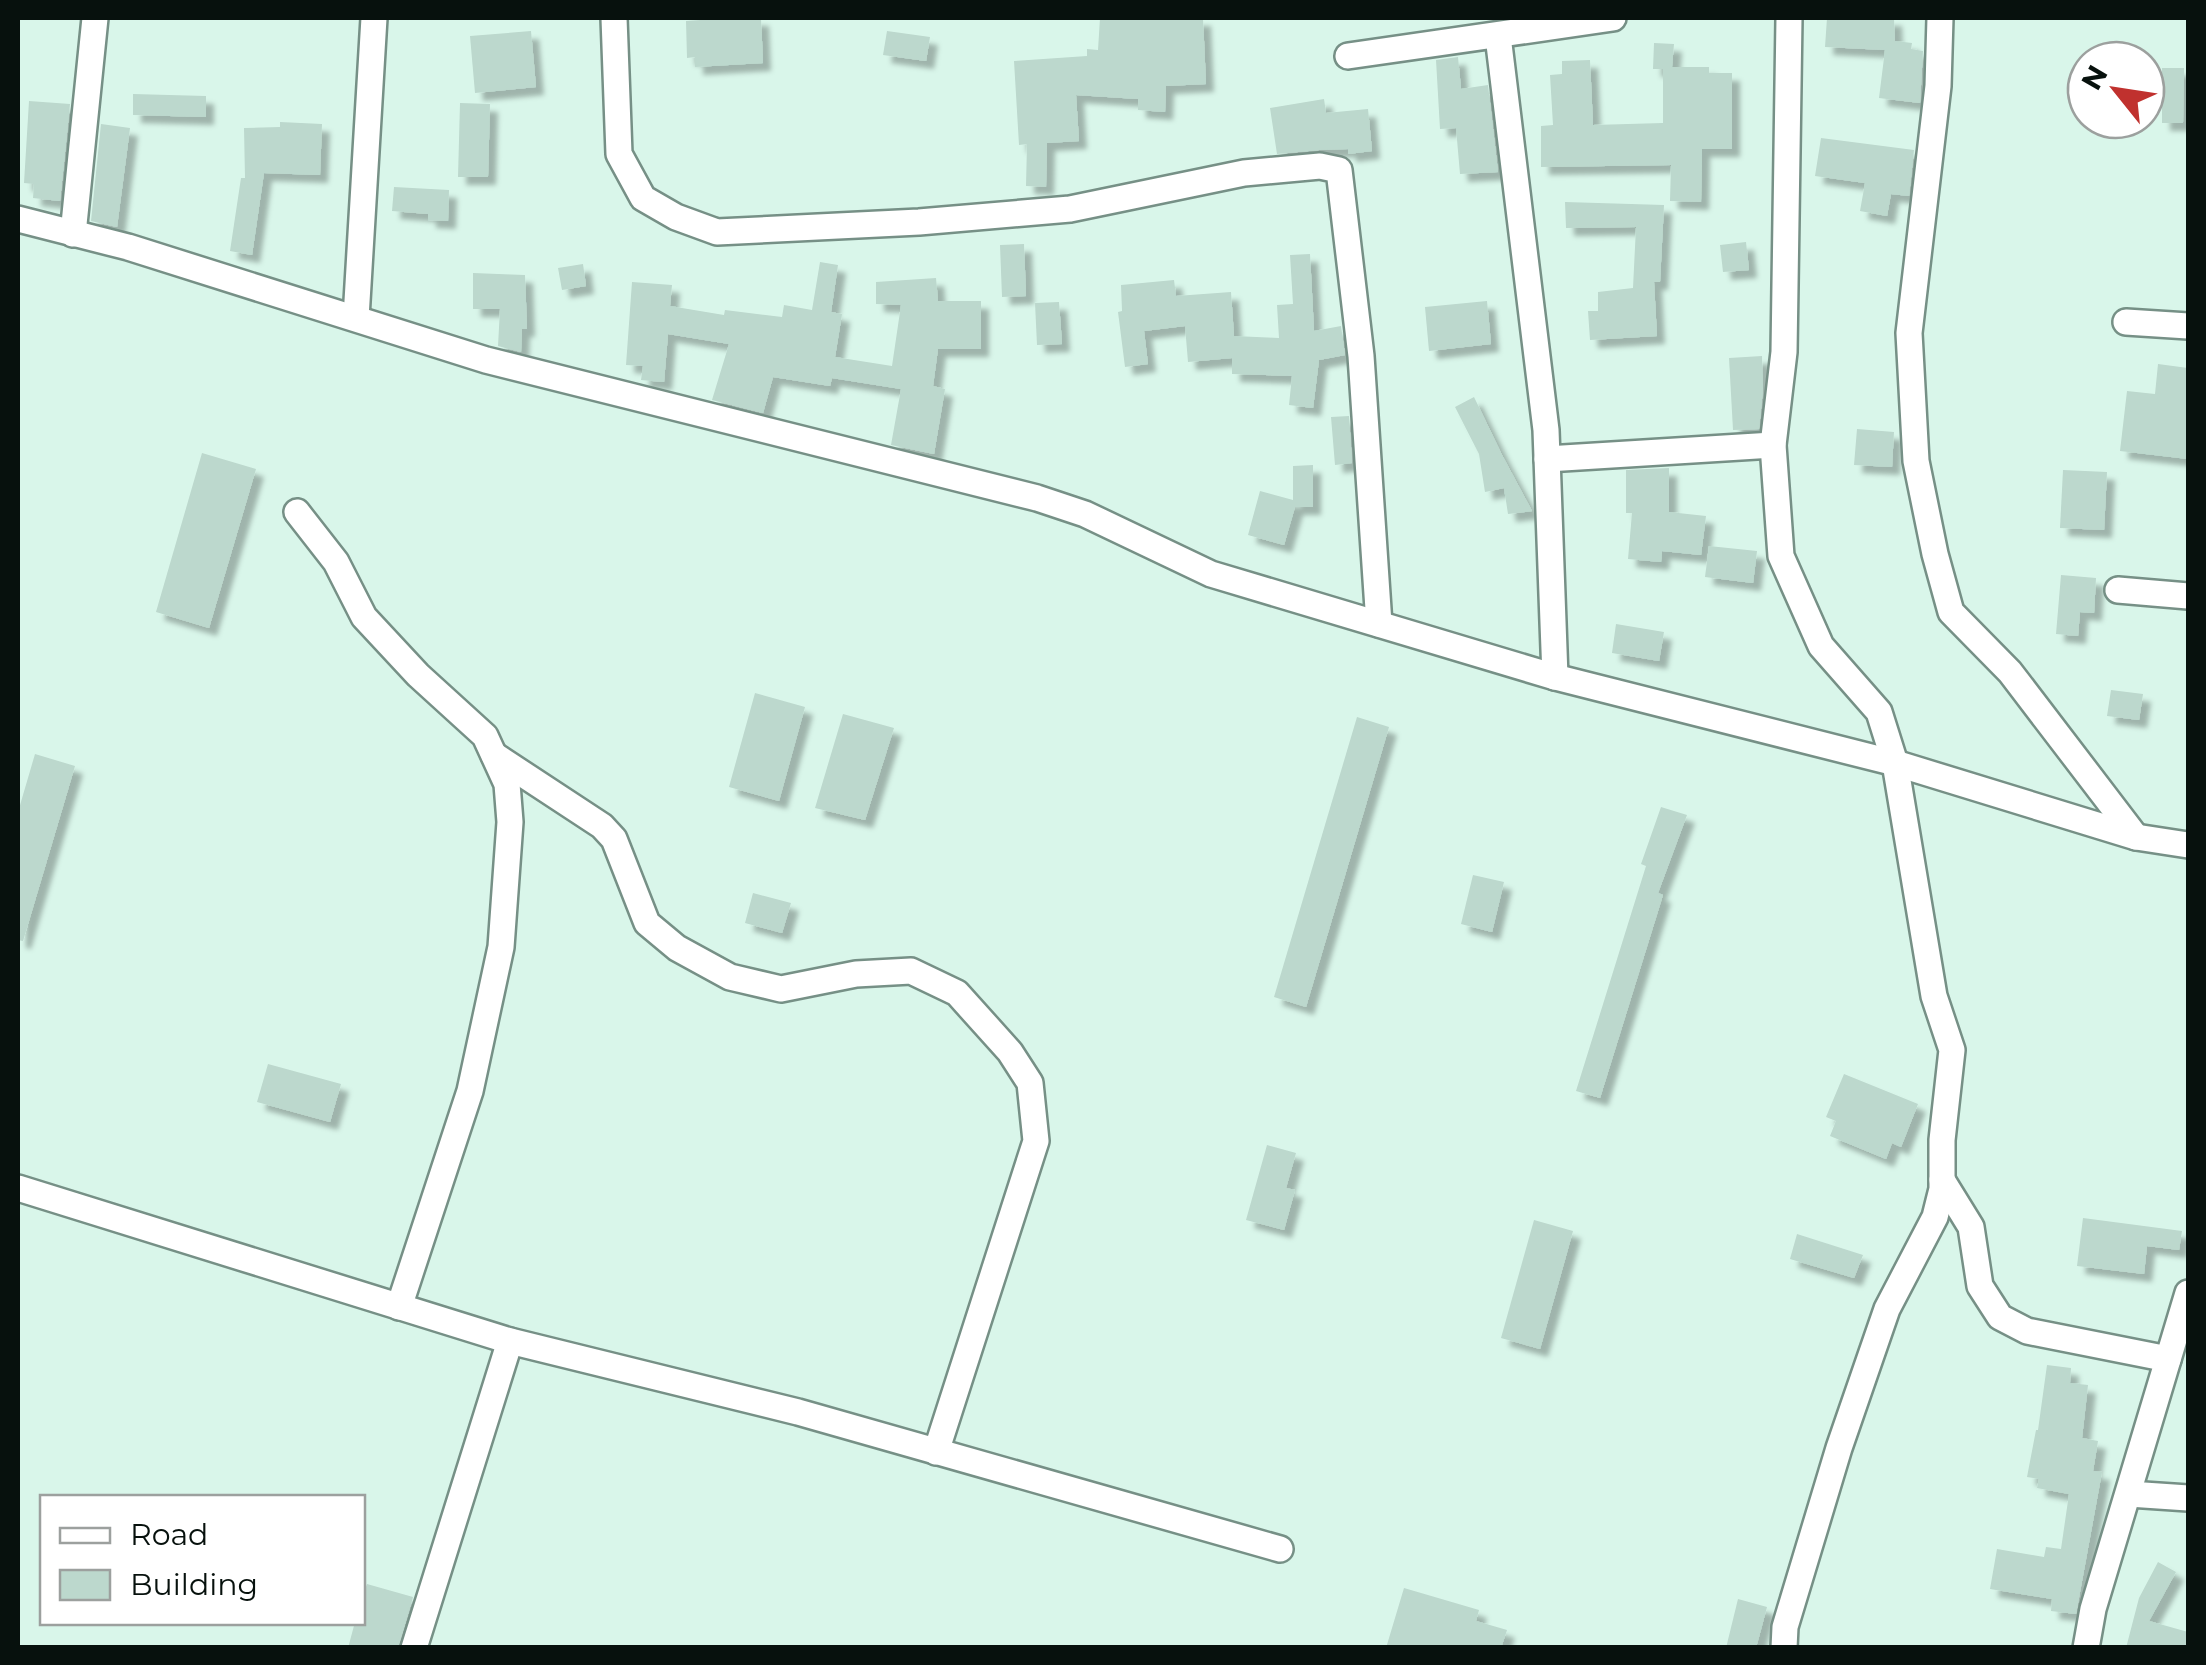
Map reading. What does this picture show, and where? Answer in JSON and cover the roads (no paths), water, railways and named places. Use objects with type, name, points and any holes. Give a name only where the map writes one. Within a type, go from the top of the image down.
[{"type":"street","points":[[72,234],[96,18]]},
{"type":"street","points":[[356,318],[374,18]]},
{"type":"street","points":[[614,18],[619,154],[643,198],[676,217],[717,232],[1070,210],[1244,172],[1320,166],[1340,170],[1361,356],[1379,624]]},
{"type":"street","points":[[1348,56],[1614,18]]},
{"type":"street","points":[[1784,1648],[1785,1627],[1839,1448],[1887,1309],[1935,1217],[1942,1180],[1942,1140],[1952,1050],[1934,996],[1895,763],[1880,712],[1820,646],[1781,556],[1773,444],[1784,352],[1788,18]]},
{"type":"street","points":[[1940,18],[1938,86],[1909,334],[1916,461],[1935,554],[1951,612],[2010,672],[2136,836]]},
{"type":"street","points":[[1498,36],[1547,459],[1555,677]]},
{"type":"street","points":[[18,219],[128,247],[486,360],[1038,498],[1085,514],[1212,574],[1555,677],[1895,763],[2136,836],[2188,845]]},
{"type":"street","points":[[2126,322],[2188,326]]},
{"type":"street","points":[[1547,459],[1773,444]]},
{"type":"street","points":[[298,512],[336,562],[364,617],[418,675],[485,736],[508,784],[510,822],[501,948],[470,1091],[399,1306]]},
{"type":"street","points":[[2118,590],[2188,596]]},
{"type":"street","points":[[494,755],[602,826],[614,838],[647,923],[678,948],[730,977],[780,988],[856,974],[911,970],[957,993],[1010,1052],[1030,1083],[1036,1141],[936,1452]]},
{"type":"street","points":[[1942,1180],[1971,1228],[1980,1286],[2000,1316],[2027,1331],[2168,1359]]},
{"type":"street","points":[[18,1188],[510,1341],[798,1412],[1280,1549]]},
{"type":"street","points":[[2086,1648],[2093,1609],[2188,1293]]},
{"type":"street","points":[[414,1648],[510,1341]]},
{"type":"street","points":[[2129,1494],[2188,1498]]}]
